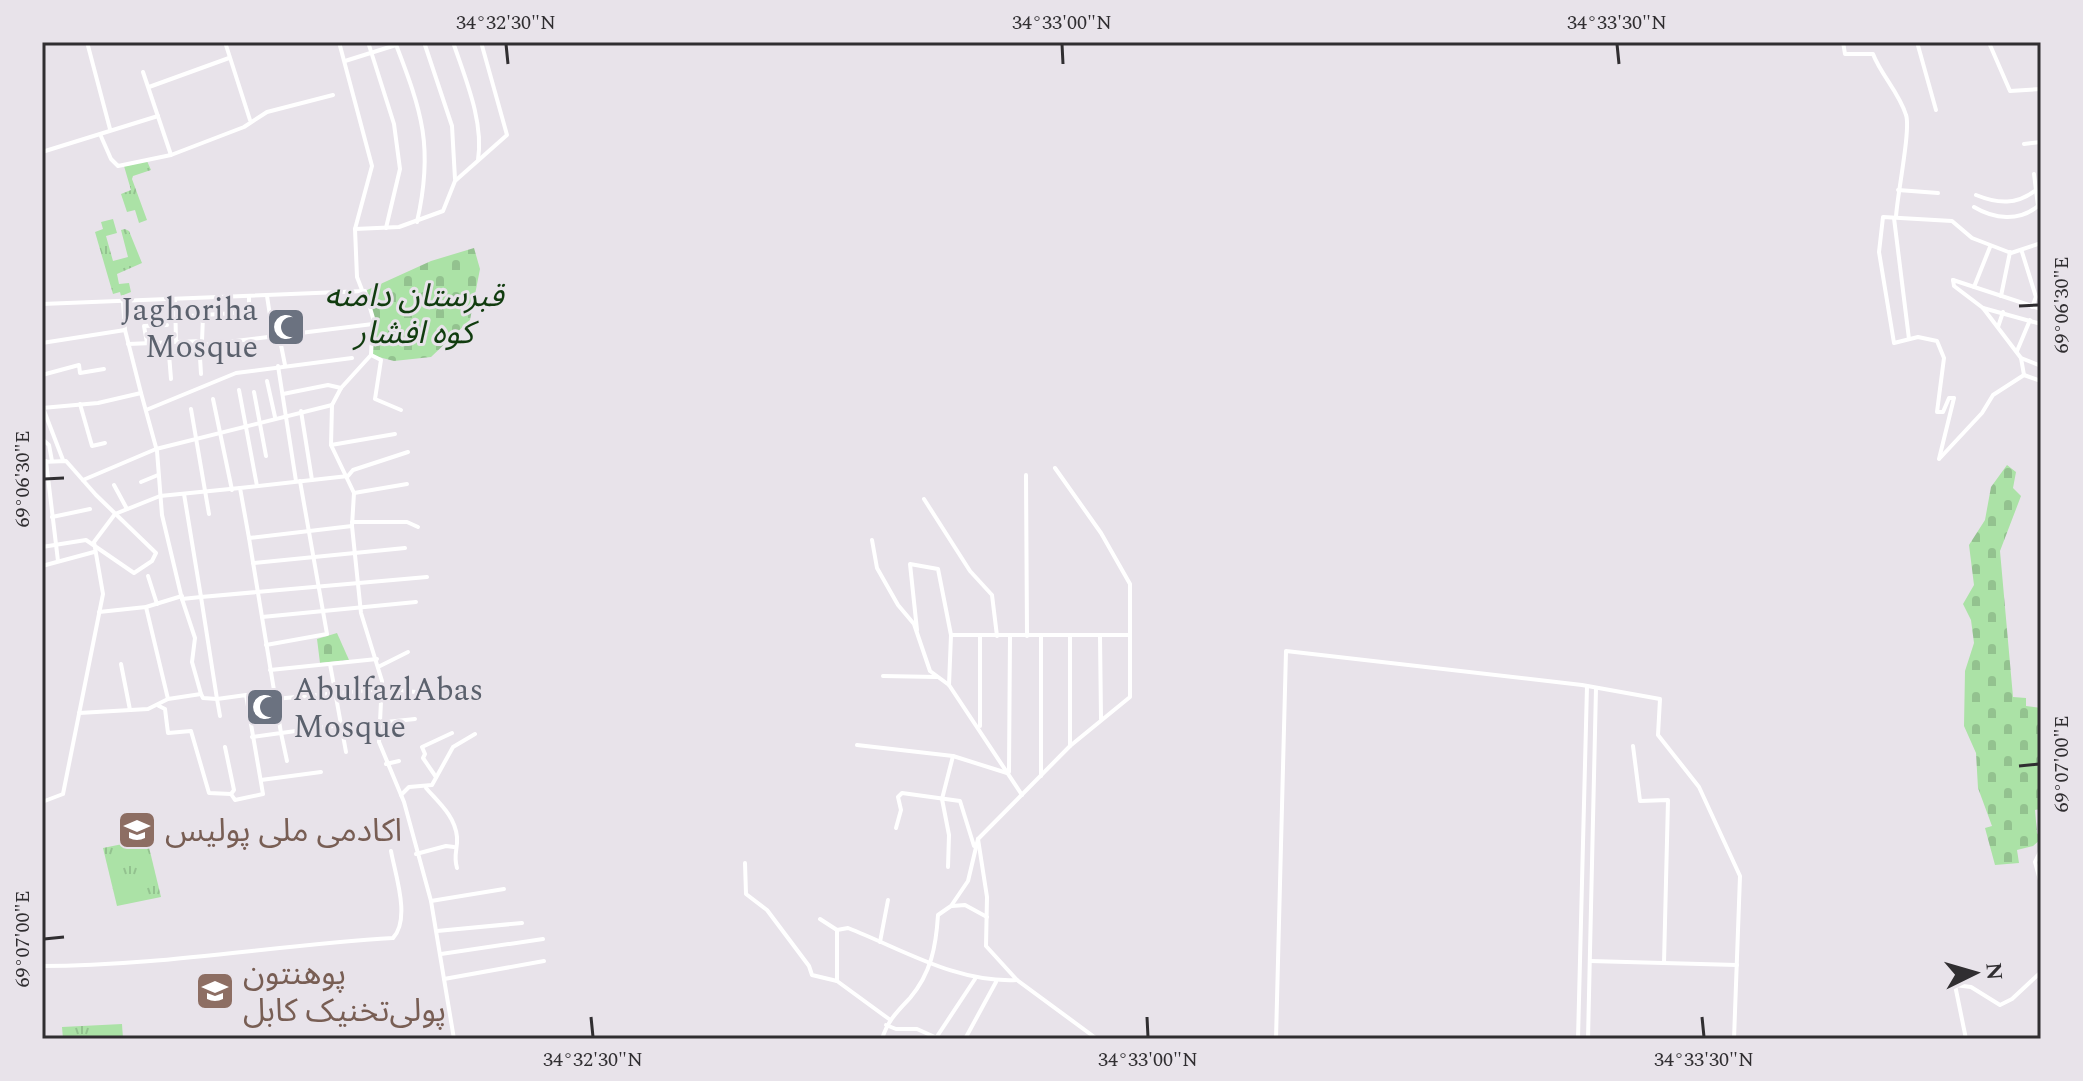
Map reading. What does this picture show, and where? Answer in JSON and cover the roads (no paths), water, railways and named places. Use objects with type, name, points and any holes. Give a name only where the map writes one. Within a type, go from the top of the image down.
[{"type":"street","points":[[87,42],[110,129]]},
{"type":"street","points":[[225,42],[250,120]]},
{"type":"street","points":[[339,42],[372,166],[355,229],[359,290],[368,300],[373,324],[371,355],[341,388],[332,405],[331,445],[354,493],[352,524],[362,624],[380,666],[377,723],[386,764],[401,795],[431,901],[454,1039]]},
{"type":"street","points":[[368,42],[394,124],[400,169],[386,228]]},
{"type":"street","points":[[355,229],[386,228],[417,222],[443,211],[455,181],[452,126],[424,42]]},
{"type":"street","points":[[453,42],[470,95],[480,146],[478,160]]},
{"type":"street","points":[[455,181],[507,135],[481,42]]},
{"type":"street","points":[[1843,42],[1845,54],[1873,54],[1878,70],[1892,87],[1908,117],[1895,218],[1909,339]]},
{"type":"street","points":[[1917,42],[1936,110]]},
{"type":"street","points":[[345,61],[396,43],[413,95],[427,157],[427,179],[417,222]]},
{"type":"street","points":[[1990,45],[2010,91],[2041,89]]},
{"type":"street","points":[[148,87],[229,58]]},
{"type":"street","points":[[143,72],[171,155]]},
{"type":"street","points":[[100,134],[118,166],[171,155],[244,127],[250,120],[267,112],[333,95]]},
{"type":"street","points":[[42,152],[158,116]]},
{"type":"street","points":[[2024,144],[2041,142]]},
{"type":"street","points":[[1974,207],[2000,217],[2018,216],[2040,206],[2034,174]]},
{"type":"street","points":[[1898,190],[1938,193]]},
{"type":"street","points":[[1976,195],[2010,202],[2025,198],[2036,190]]},
{"type":"street","points":[[2024,375],[1993,395],[1982,413],[1939,459],[1954,398],[1949,398],[1943,412],[1937,412],[1944,355],[1937,341],[1928,337],[1894,343],[1879,252],[1883,217],[1952,221],[1972,238],[2010,252],[2022,252],[2041,243]]},
{"type":"street","points":[[1974,287],[1990,247]]},
{"type":"street","points":[[2001,296],[2010,252]]},
{"type":"street","points":[[2022,252],[2038,296],[2032,307]]},
{"type":"street","points":[[2024,375],[2017,351],[1983,308],[1954,286],[1953,280],[2041,309]]},
{"type":"street","points":[[42,304],[359,290]]},
{"type":"street","points":[[267,296],[285,365]]},
{"type":"street","points":[[189,316],[249,312],[249,297]]},
{"type":"street","points":[[175,299],[176,342]]},
{"type":"street","points":[[123,302],[128,344],[156,449],[160,496],[172,545],[175,578],[195,638],[192,662],[201,694],[203,698],[217,699],[246,695],[263,794],[235,800],[231,794]]},
{"type":"street","points":[[1983,308],[2041,324]]},
{"type":"street","points":[[1998,327],[2003,312]]},
{"type":"street","points":[[201,374],[203,316]]},
{"type":"street","points":[[2017,351],[2030,320]]},
{"type":"street","points":[[128,344],[201,341],[203,345],[373,324]]},
{"type":"street","points":[[147,343],[144,326],[167,325]]},
{"type":"street","points":[[42,343],[125,330]]},
{"type":"street","points":[[168,342],[171,379]]},
{"type":"street","points":[[371,355],[381,360],[375,399],[401,410]]},
{"type":"street","points":[[146,410],[236,373],[352,358]]},
{"type":"street","points":[[2021,358],[2041,366]]},
{"type":"street","points":[[42,375],[79,365],[80,373],[104,369]]},
{"type":"street","points":[[266,645],[327,634],[278,366]]},
{"type":"street","points":[[2024,375],[2041,381]]},
{"type":"street","points":[[267,381],[275,417]]},
{"type":"street","points":[[283,394],[328,385],[341,388]]},
{"type":"street","points":[[239,390],[257,486]]},
{"type":"street","points":[[254,392],[266,456]]},
{"type":"street","points":[[42,547],[83,540],[134,573],[152,561],[156,553],[63,460],[43,408],[141,393]]},
{"type":"street","points":[[213,399],[232,490]]},
{"type":"street","points":[[80,404],[92,446],[105,443]]},
{"type":"street","points":[[83,480],[156,449],[332,405]]},
{"type":"street","points":[[191,409],[209,514]]},
{"type":"street","points":[[301,411],[312,480]]},
{"type":"street","points":[[331,445],[395,434]]},
{"type":"street","points":[[42,439],[49,445],[47,461],[58,561]]},
{"type":"street","points":[[93,544],[115,514],[160,496],[348,476],[353,470],[408,452]]},
{"type":"street","points":[[47,461],[63,460]]},
{"type":"street","points":[[882,1039],[889,1019],[910,998],[932,965],[938,915],[951,906],[968,881],[978,839],[1070,746],[1130,697],[1129,581],[1101,533],[1055,468]]},
{"type":"street","points":[[141,482],[158,475]]},
{"type":"street","points":[[1026,475],[1027,636]]},
{"type":"street","points":[[354,493],[407,484]]},
{"type":"street","points":[[114,485],[127,509]]},
{"type":"street","points":[[240,488],[287,761]]},
{"type":"street","points":[[184,494],[220,716]]},
{"type":"street","points":[[924,499],[970,571],[992,595],[997,636]]},
{"type":"street","points":[[42,510],[51,509]]},
{"type":"street","points":[[52,517],[90,509]]},
{"type":"street","points":[[249,538],[352,524],[407,522],[418,527]]},
{"type":"street","points":[[872,540],[877,568],[917,632],[930,671],[949,685],[1022,795]]},
{"type":"street","points":[[42,802],[63,794],[103,594],[93,544]]},
{"type":"street","points":[[253,563],[405,548]]},
{"type":"street","points":[[42,566],[95,551]]},
{"type":"street","points":[[917,632],[919,618],[910,564],[938,569],[951,635],[949,685]]},
{"type":"street","points":[[148,576],[157,604]]},
{"type":"street","points":[[99,612],[146,607],[182,597],[358,580],[427,577]]},
{"type":"street","points":[[262,617],[416,602]]},
{"type":"street","points":[[146,607],[168,699]]},
{"type":"street","points":[[951,635],[1130,635]]},
{"type":"street","points":[[1070,635],[1070,746]]},
{"type":"street","points":[[980,636],[980,728]]},
{"type":"street","points":[[1009,774],[1010,636]]},
{"type":"street","points":[[1041,636],[1041,776]]},
{"type":"street","points":[[1100,636],[1101,719]]},
{"type":"street","points":[[1276,1039],[1286,651],[1587,686],[1660,699],[1658,735],[1699,787],[1740,876],[1734,1039]]},
{"type":"street","points":[[380,666],[408,652]]},
{"type":"street","points":[[270,670],[377,659]]},
{"type":"street","points":[[121,664],[130,710]]},
{"type":"street","points":[[330,664],[346,752]]},
{"type":"street","points":[[883,676],[937,677]]},
{"type":"street","points":[[1578,1039],[1587,686]]},
{"type":"street","points":[[1588,1039],[1596,688]]},
{"type":"street","points":[[275,699],[381,689],[428,693]]},
{"type":"street","points":[[159,706],[161,701],[168,699],[201,694]]},
{"type":"street","points":[[79,713],[159,706],[165,709],[168,733],[191,731],[209,793],[231,794]]},
{"type":"street","points":[[377,723],[415,719]]},
{"type":"street","points":[[252,737],[341,725]]},
{"type":"street","points":[[436,777],[423,758],[422,747],[452,733]]},
{"type":"street","points":[[426,788],[453,747],[475,734]]},
{"type":"street","points":[[857,745],[953,756],[1009,774]]},
{"type":"street","points":[[1633,746],[1640,801],[1668,800],[1664,963]]},
{"type":"street","points":[[225,747],[234,790],[231,794]]},
{"type":"street","points":[[948,867],[949,835],[942,799],[953,756]]},
{"type":"street","points":[[386,764],[399,761]]},
{"type":"street","points":[[261,780],[321,772]]},
{"type":"street","points":[[401,795],[414,786],[426,788],[453,821],[457,834],[454,847],[457,868]]},
{"type":"street","points":[[896,828],[901,810],[898,797],[902,793],[961,802],[974,846]]},
{"type":"street","points":[[978,839],[987,917],[986,946],[1017,980],[1097,1039]]},
{"type":"street","points":[[416,854],[446,846],[454,847]]},
{"type":"street","points":[[2041,850],[2035,862],[2041,884]]},
{"type":"street","points":[[42,966],[215,957],[247,949],[393,938],[399,929],[400,902],[391,851]]},
{"type":"street","points":[[745,863],[746,894],[767,910],[809,966],[812,975],[837,981],[889,1019]]},
{"type":"street","points":[[431,901],[504,889]]},
{"type":"street","points":[[880,942],[888,900]]},
{"type":"street","points":[[951,906],[965,905],[987,917]]},
{"type":"street","points":[[820,919],[837,930],[848,928],[932,965],[975,979],[996,982],[1017,980]]},
{"type":"street","points":[[437,931],[522,923]]},
{"type":"street","points":[[837,930],[837,981]]},
{"type":"street","points":[[441,954],[543,939]]},
{"type":"street","points":[[444,979],[544,961]]},
{"type":"street","points":[[1590,961],[1737,965]]},
{"type":"street","points":[[1966,1039],[1955,985],[1971,987],[2000,1005],[2012,999],[2041,972]]},
{"type":"street","points":[[886,1025],[917,1029],[934,1038],[975,979]]},
{"type":"street","points":[[965,1039],[996,982]]},
{"type":"place","name":"Jaghoriha Mosque","points":[[286,327]]},
{"type":"place","name":"AbulfazlAbas Mosque","points":[[265,707]]},
{"type":"place","name":"اکادمی ملی پولیس","points":[[137,830]]},
{"type":"place","name":"پوهنتون پولی‌تخنیک کابل","points":[[215,991]]},
{"type":"park label","name":"قبرستان دامنه کوه افشار","points":[[414,314]]}]
